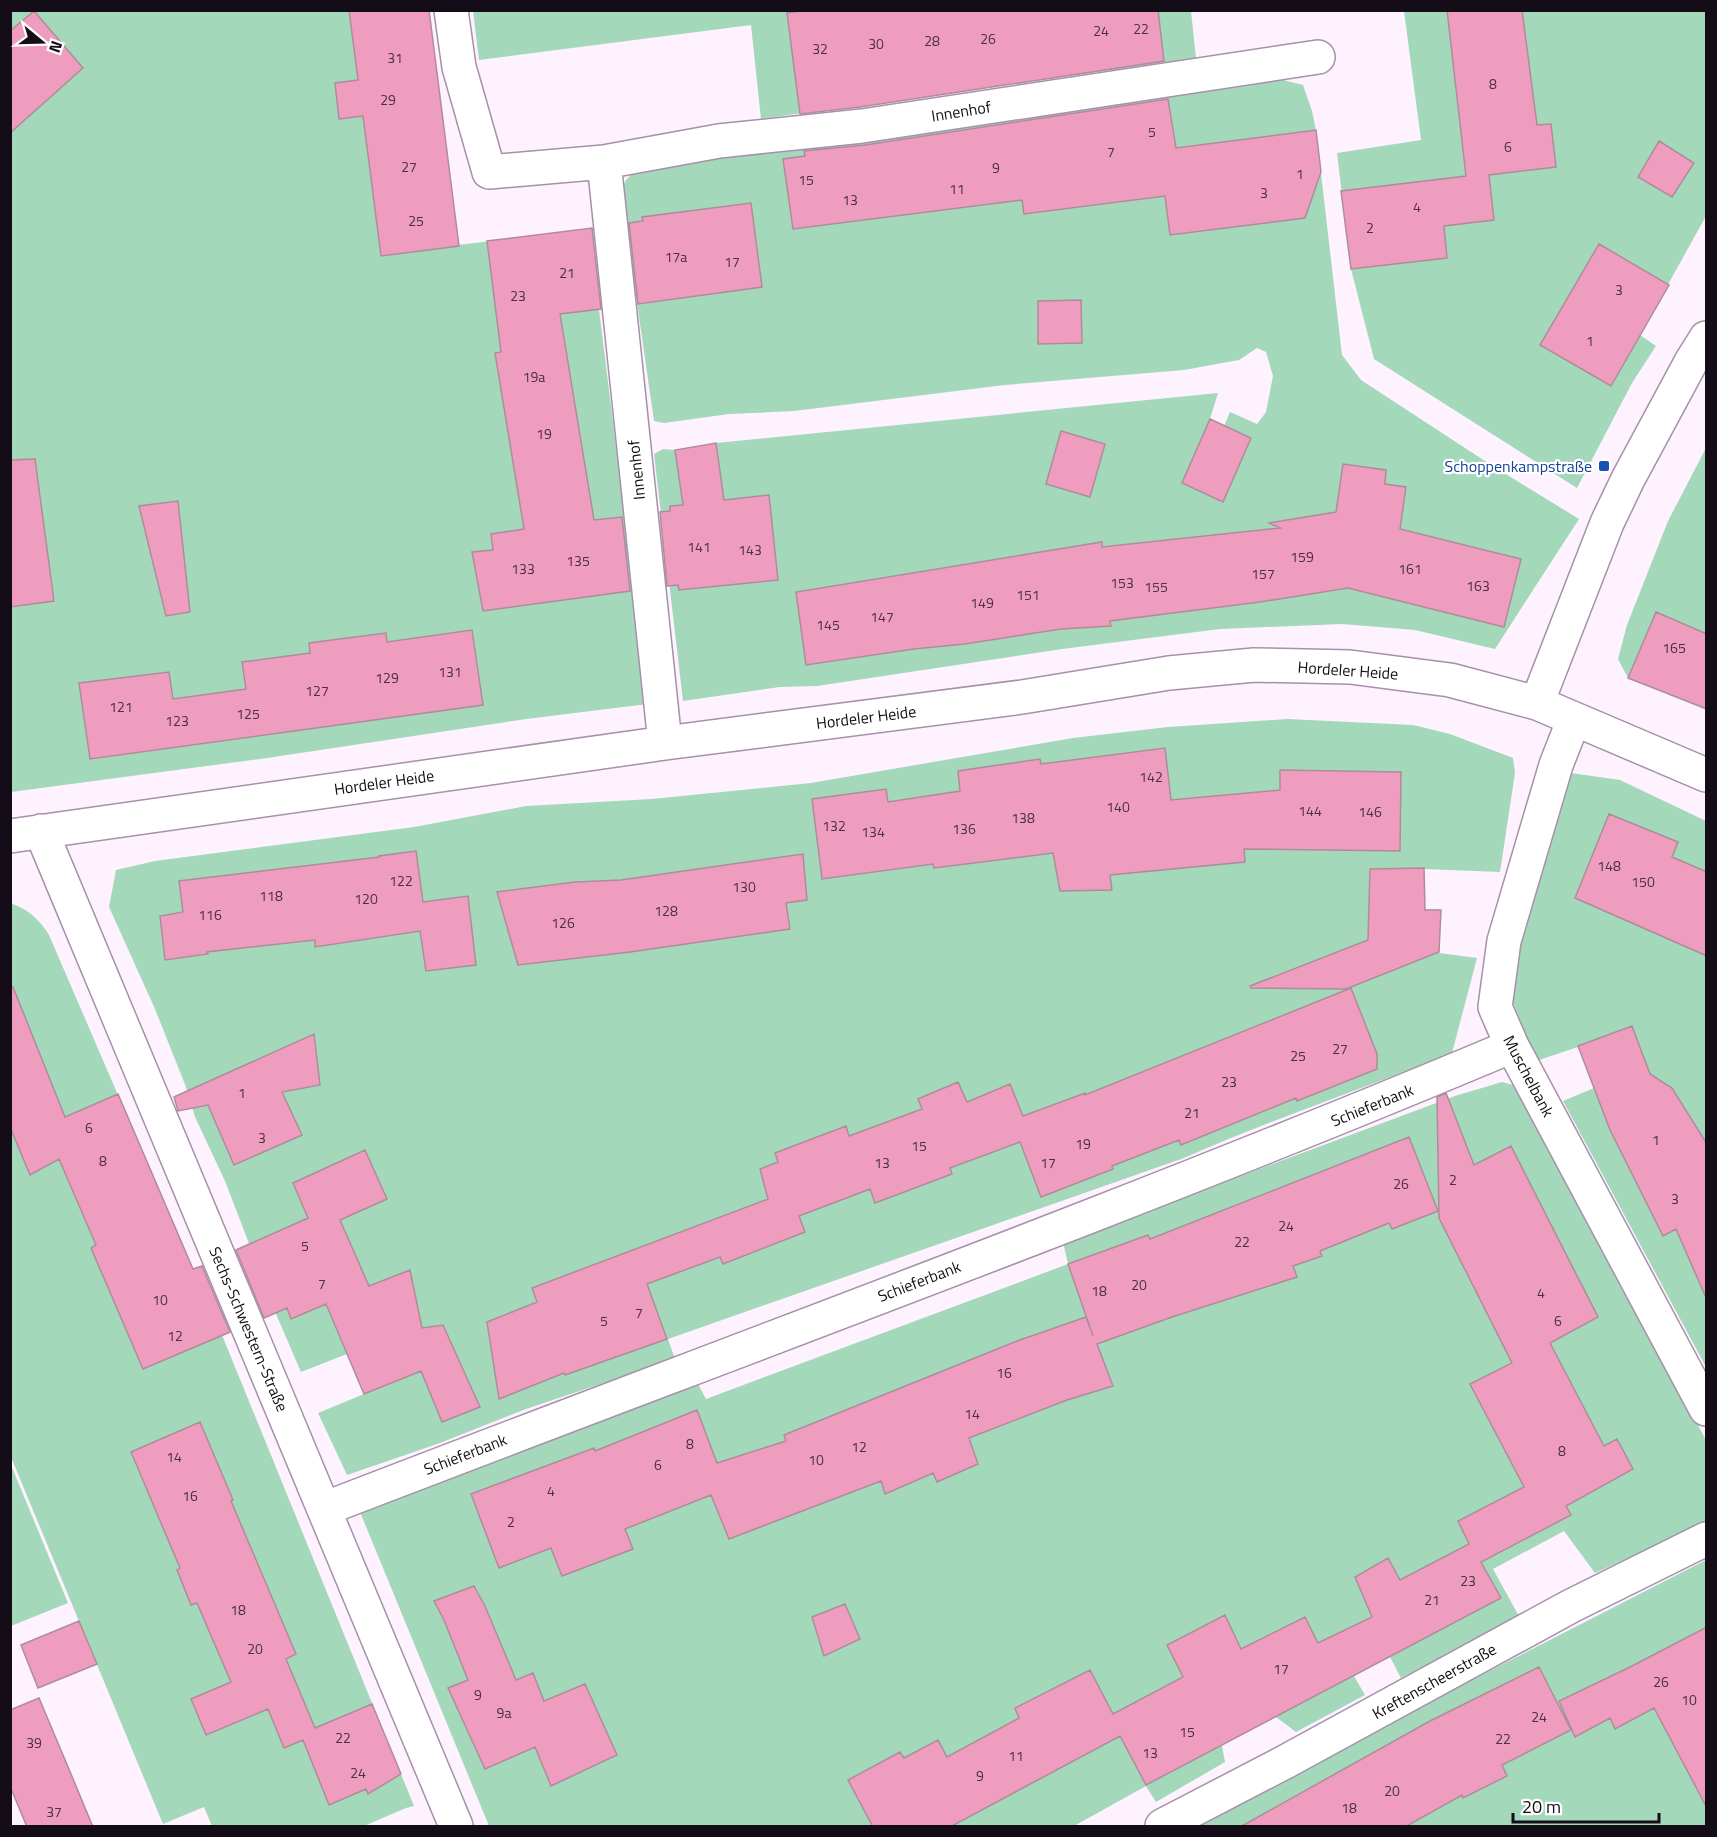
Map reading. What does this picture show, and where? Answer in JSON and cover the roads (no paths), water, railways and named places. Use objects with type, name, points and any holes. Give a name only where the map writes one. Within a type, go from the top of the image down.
[{"type":"street","name":"Innenhof","points":[[451,10],[459,67],[489,172],[604,162],[719,141],[862,126],[1318,57]]},
{"type":"street","name":"Innenhof","points":[[604,162],[665,742]]},
{"type":"street","points":[[1537,703],[1623,490],[1686,372],[1707,338]]},
{"type":"street","name":"Hordeler Heide","points":[[26,833],[665,742],[1022,697],[1169,673],[1254,665],[1350,667],[1450,680],[1537,703],[1707,775]]},
{"type":"street","name":"Muschelbank","points":[[1574,719],[1556,765],[1504,941],[1495,1007],[1512,1046],[1707,1409]]},
{"type":"street","name":"Sechs-Schwestern-Straße","points":[[26,833],[324,1509],[452,1825]]},
{"type":"street","name":"Schieferbank","points":[[324,1509],[1142,1196],[1345,1116],[1512,1046]]},
{"type":"street","name":"Kreftenscheerstraße","points":[[1162,1827],[1571,1606],[1707,1539]]},
{"type":"place","name":"Schoppenkampstraße","points":[[1604,466]]}]
